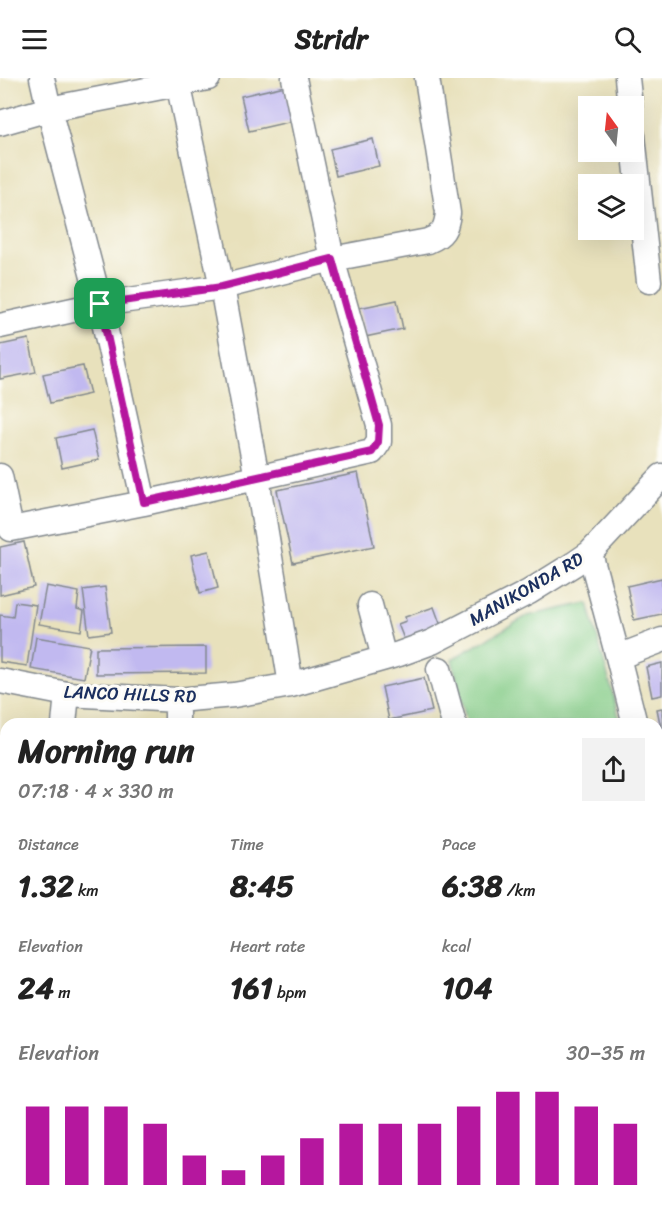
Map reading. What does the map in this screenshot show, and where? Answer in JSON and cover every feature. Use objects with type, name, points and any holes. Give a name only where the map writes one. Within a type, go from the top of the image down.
[{"type":"street","points":[[42,78],[100,304],[144,502]]},
{"type":"street","points":[[0,123],[49,109],[177,81],[208,78]]},
{"type":"street","points":[[0,476],[11,529],[372,452],[378,442],[379,425],[332,259],[294,78]]},
{"type":"street","points":[[0,326],[100,304],[222,287],[332,259],[436,238],[446,227],[448,213],[427,78]]},
{"type":"street","points":[[627,78],[629,96]]},
{"type":"street","points":[[177,81],[222,287],[257,478],[291,685]]},
{"type":"street","points":[[636,162],[649,281]]},
{"type":"street","name":"MANIKONDA RD","points":[[392,656],[432,642],[529,592],[582,559],[662,476]]},
{"type":"street","points":[[582,559],[618,657],[633,718]]},
{"type":"street","points":[[370,605],[392,656]]},
{"type":"street","points":[[618,657],[662,640]]},
{"type":"street","name":"LANCO HILLS RD","points":[[0,681],[67,694],[177,700],[234,695],[291,685],[392,656]]},
{"type":"street","points":[[439,669],[452,718]]},
{"type":"street","points":[[65,718],[67,694]]},
{"type":"street","points":[[177,700],[177,718]]},
{"type":"green space","points":[[588,603],[619,718],[466,718],[452,659],[527,616]]},
{"type":"building","points":[[285,86],[293,121],[249,131],[241,96]]},
{"type":"building","points":[[373,139],[379,166],[336,176],[330,149]]},
{"type":"building","points":[[397,300],[403,329],[365,337],[359,308]]},
{"type":"building","points":[[29,339],[36,372],[0,379],[0,345]]},
{"type":"building","points":[[83,366],[90,394],[50,403],[43,374]]},
{"type":"building","points":[[92,430],[99,460],[62,468],[56,438]]},
{"type":"building","points":[[358,473],[374,546],[293,563],[277,490]]},
{"type":"building","points":[[24,542],[34,587],[0,595],[0,547]]},
{"type":"building","points":[[209,551],[218,588],[200,593],[191,555]]},
{"type":"building","points":[[662,578],[662,614],[634,620],[627,586]]},
{"type":"building","points":[[46,586],[79,592],[77,609],[84,611],[81,631],[39,624]]},
{"type":"building","points":[[105,587],[111,632],[89,635],[83,590]]},
{"type":"building","points":[[15,602],[36,605],[27,666],[0,662],[0,615],[13,617]]},
{"type":"building","points":[[434,607],[441,626],[404,639],[398,624],[406,621],[405,617]]},
{"type":"building","points":[[36,637],[90,646],[84,678],[31,669]]},
{"type":"building","points":[[206,647],[206,673],[96,674],[96,648]]},
{"type":"building","points":[[662,663],[662,695],[652,697],[646,667]]},
{"type":"building","points":[[424,678],[432,711],[389,718],[382,687]]},
{"type":"building","points":[[662,708],[662,718],[659,718],[657,709]]},
{"type":"route","points":[[332,259],[379,425],[378,442],[372,452],[144,502],[100,304],[222,287],[332,259]]}]
